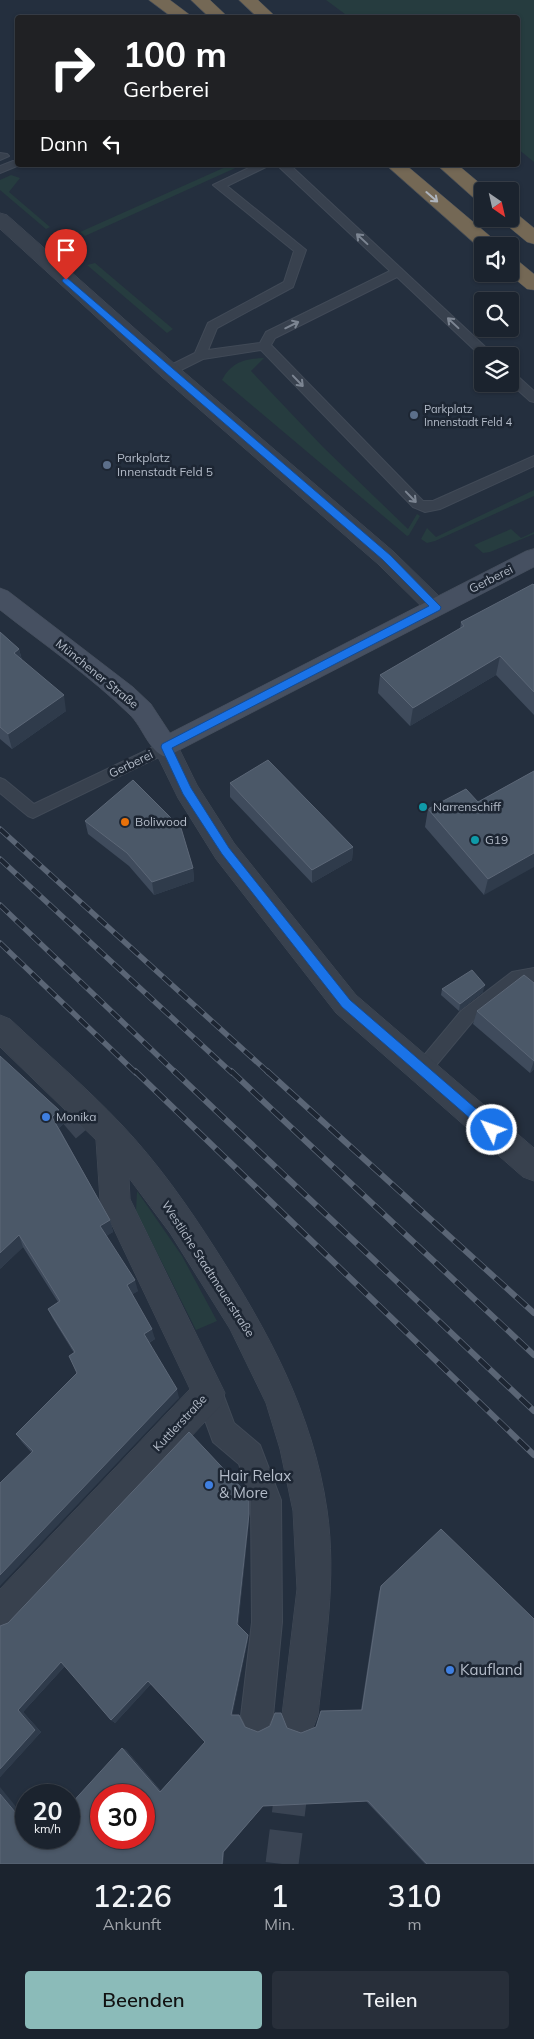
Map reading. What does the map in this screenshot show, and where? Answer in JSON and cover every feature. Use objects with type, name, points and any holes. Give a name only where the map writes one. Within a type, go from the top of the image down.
[{"type":"highway","points":[[158,0],[181,15]]},
{"type":"highway","points":[[200,0],[218,15]]},
{"type":"highway","points":[[248,0],[266,15]]},
{"type":"highway","points":[[397,167],[479,237]]},
{"type":"highway","points":[[448,167],[474,188]]},
{"type":"highway","points":[[519,226],[534,238]]},
{"type":"highway","points":[[519,272],[534,284]]},
{"type":"main road","name":"Gerberei","points":[[166,747],[534,557]]},
{"type":"main road","name":"Münchener Straße","points":[[0,597],[124,694],[142,711],[166,747]]},
{"type":"street","points":[[4,226],[386,558],[436,607]]},
{"type":"street","name":"Münchener Straße","points":[[166,747],[187,791],[238,868],[346,1004],[534,1167]]},
{"type":"street","name":"Westliche Stadtmauerstraße","points":[[0,1028],[111,1134],[146,1176],[181,1223],[241,1318],[281,1400],[295,1441],[310,1510],[314,1589],[300,1715]]},
{"type":"street","name":"Kuttlerstraße","points":[[0,1614],[209,1394],[115,1200],[111,1134]]},
{"type":"street","points":[[209,1394],[223,1432],[250,1455],[266,1500],[267,1622],[257,1716]]},
{"type":"lane","points":[[0,170],[13,164]]},
{"type":"lane","points":[[200,355],[212,326],[288,284],[300,250],[219,185],[260,167]]},
{"type":"lane","points":[[285,167],[478,347]]},
{"type":"lane","points":[[264,346],[270,335],[398,272]]},
{"type":"lane","points":[[169,371],[200,355],[264,346]]},
{"type":"lane","points":[[264,346],[418,504],[425,507],[435,506],[532,462]]},
{"type":"lane","points":[[519,384],[534,398]]},
{"type":"lane","name":"Gerberei","points":[[0,784],[33,812],[166,747]]},
{"type":"lane","points":[[422,1070],[467,1016],[518,977],[534,975]]},
{"type":"green space","points":[[326,0],[534,0],[534,162],[520,151],[520,15],[346,15]]},
{"type":"green space","points":[[226,167],[238,167],[85,236],[80,232]]},
{"type":"green space","points":[[11,175],[20,178],[9,192],[50,227],[46,229],[0,190],[0,180]]},
{"type":"green space","points":[[95,263],[173,329],[167,333],[87,265]]},
{"type":"green space","points":[[264,358],[251,371],[323,447],[408,529],[417,514],[420,516],[409,535],[407,536],[222,380],[234,365],[250,359]]},
{"type":"green space","points":[[534,490],[534,496],[435,541],[427,543],[421,539],[427,528],[436,537]]},
{"type":"green space","points":[[511,529],[521,538],[534,532],[534,534],[490,552],[483,553],[474,545]]},
{"type":"green space","points":[[137,1191],[182,1256],[217,1321],[196,1330],[136,1211]]},
{"type":"building","points":[[533,584],[534,692],[500,656],[413,708],[380,675],[464,626],[461,622]]},
{"type":"building","points":[[0,632],[19,649],[14,653],[64,695],[8,734],[0,727]]},
{"type":"building","points":[[268,760],[353,847],[312,870],[230,783]]},
{"type":"building","points":[[534,771],[534,853],[488,879],[428,809],[466,789],[478,802]]},
{"type":"building","points":[[133,780],[181,828],[193,868],[152,882],[127,853],[85,821]]},
{"type":"building","points":[[472,970],[485,985],[460,1004],[442,989]]},
{"type":"building","points":[[524,975],[534,983],[534,1061],[477,1011]]},
{"type":"building","points":[[0,1056],[59,1110],[52,1117],[110,1220],[100,1226],[135,1280],[127,1285],[152,1329],[144,1334],[177,1389],[0,1575],[0,1483],[33,1451],[16,1434],[77,1373],[69,1356],[75,1352],[48,1309],[60,1301],[19,1235],[0,1253]]},
{"type":"building","points":[[189,1432],[249,1496],[249,1514],[237,1624],[248,1635],[231,1715],[239,1715],[245,1727],[258,1732],[270,1726],[275,1713],[281,1713],[287,1728],[301,1733],[316,1727],[321,1711],[362,1710],[381,1586],[441,1529],[534,1619],[534,1864],[427,1864],[368,1801],[263,1806],[223,1852],[222,1864],[0,1864],[0,1794],[15,1812],[15,1849],[80,1849],[80,1794],[122,1748],[153,1784],[90,1784],[90,1849],[155,1849],[155,1786],[160,1792],[205,1742],[148,1681],[111,1720],[61,1662],[18,1710],[35,1730],[0,1769],[0,1626],[8,1623]]},
{"type":"tunnel","points":[[0,1166],[50,1125],[60,1133],[87,1110]]},
{"type":"tunnel","points":[[282,1864],[294,1769]]},
{"type":"railway","points":[[0,829],[269,1073]]},
{"type":"railway","points":[[0,859],[232,1073]]},
{"type":"railway","points":[[0,905],[176,1073]]},
{"type":"railway","points":[[0,943],[136,1073]]},
{"type":"railway","points":[[135,1071],[534,1455]]},
{"type":"railway","points":[[174,1071],[534,1411]]},
{"type":"railway","points":[[231,1071],[534,1355]]},
{"type":"railway","points":[[267,1071],[534,1313]]},
{"type":"place","name":"Parkplatz Innenstadt Feld 4","points":[[414,415]]},
{"type":"place","name":"Parkplatz Innenstadt Feld 5","points":[[107,465]]},
{"type":"place","name":"Narrenschiff","points":[[423,807]]},
{"type":"place","name":"Boliwood","points":[[125,822]]},
{"type":"place","name":"G19","points":[[475,840]]},
{"type":"place","name":"Monika","points":[[46,1117]]},
{"type":"place","name":"Hair Relax & More","points":[[209,1485]]},
{"type":"place","name":"Kaufland","points":[[450,1670]]},
{"type":"route","points":[[66,280],[386,558],[436,607],[166,747],[187,791],[226,851],[346,1004],[492,1130]]}]
